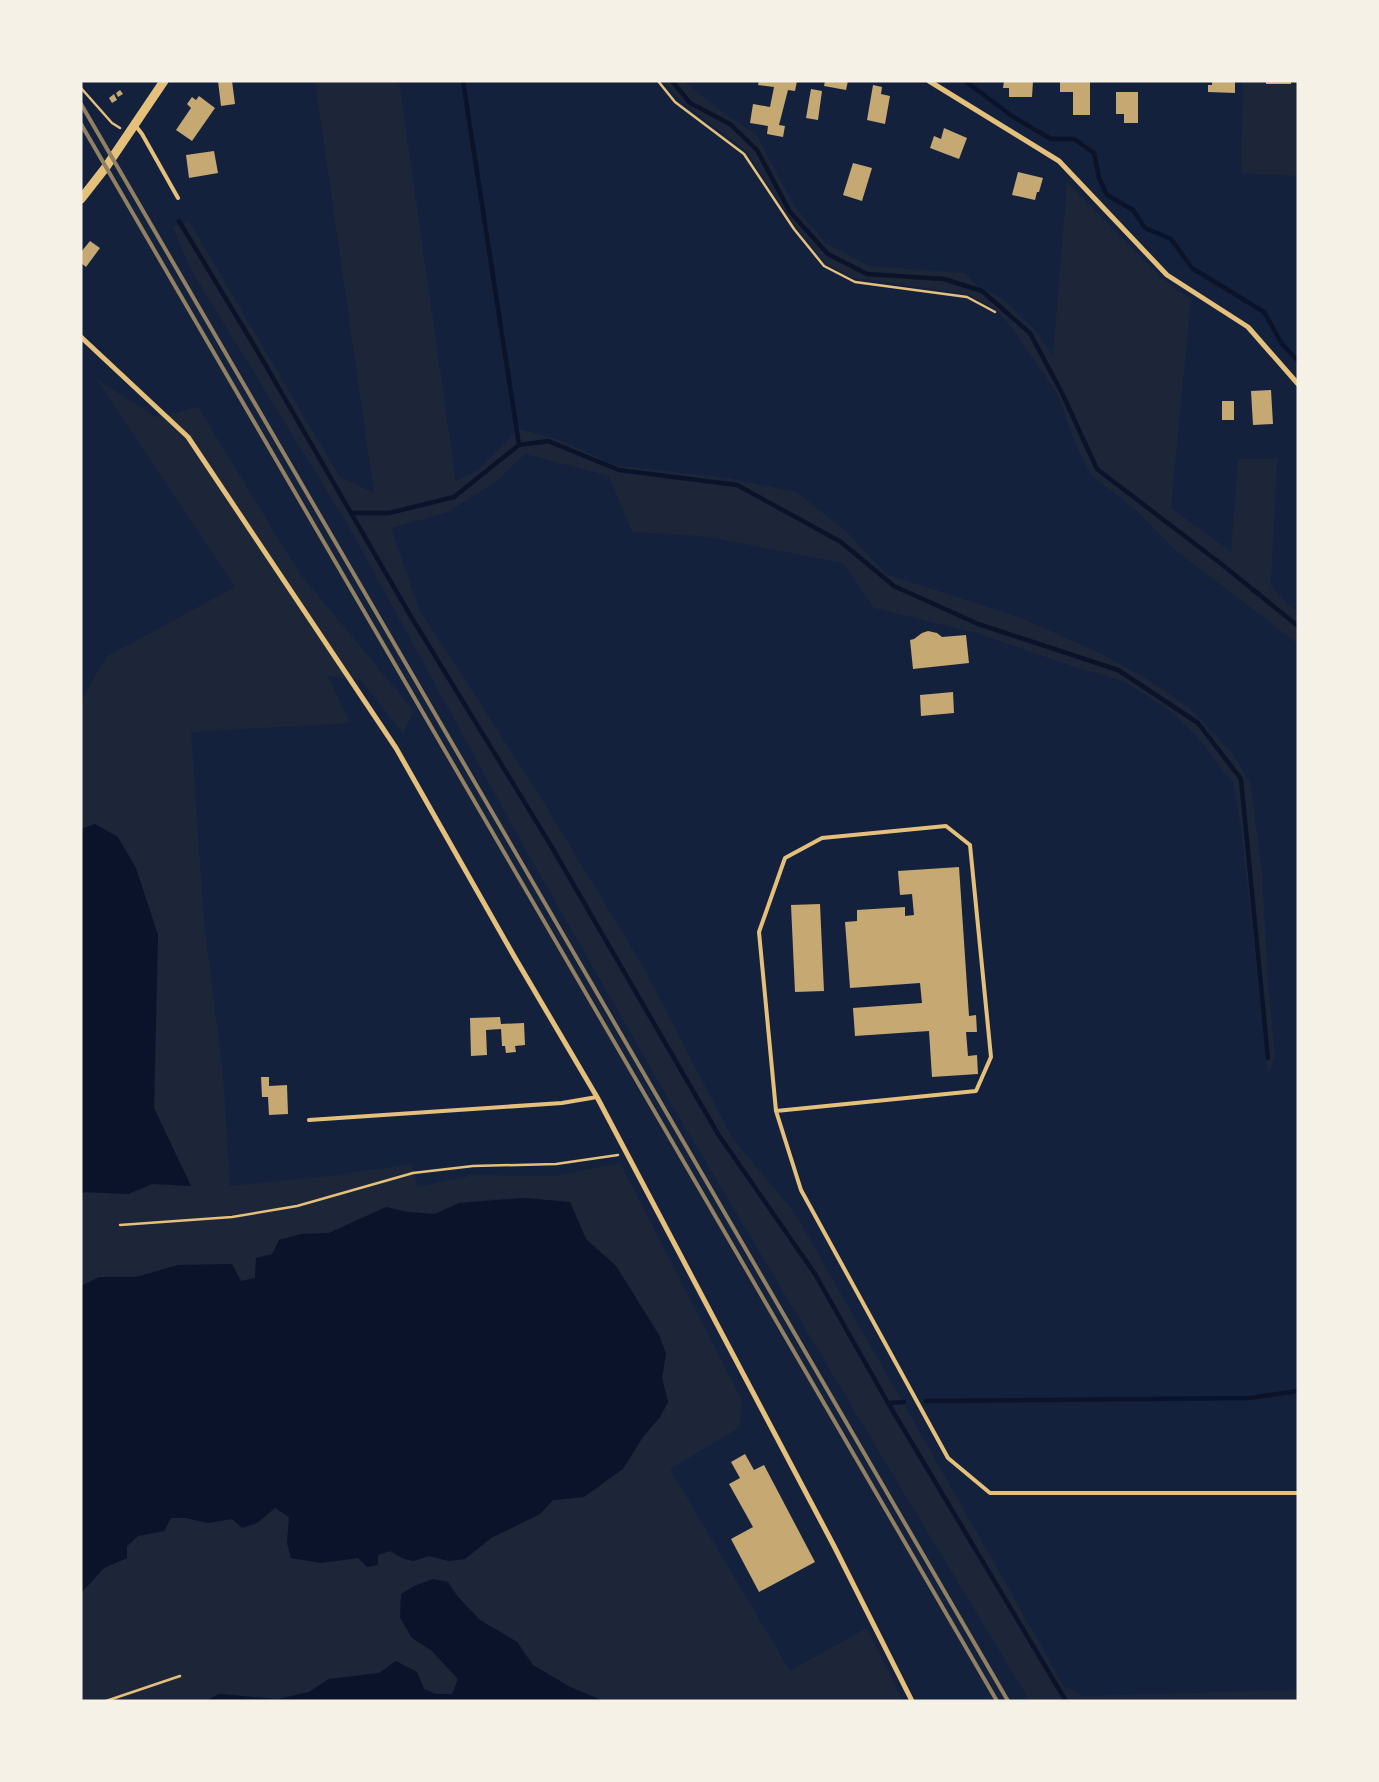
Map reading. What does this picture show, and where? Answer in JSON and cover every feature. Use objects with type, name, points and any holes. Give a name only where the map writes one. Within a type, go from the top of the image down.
[{"type":"street","points":[[81,199],[135,125],[164,81]]},
{"type":"street","points":[[929,81],[1059,161],[1167,275],[1248,327],[1298,384]]},
{"type":"street","points":[[81,337],[188,437],[396,748],[597,1097],[834,1546],[912,1701]]},
{"type":"lane","points":[[135,125],[178,198]]},
{"type":"lane","points":[[776,1111],[976,1091],[991,1057],[970,845],[946,826],[822,838],[784,858],[759,932],[776,1111],[801,1190],[948,1458],[990,1493],[1298,1493]]},
{"type":"lane","points":[[309,1120],[562,1104],[597,1097]]},
{"type":"path","points":[[658,81],[675,102],[744,154],[794,229],[824,266],[855,282],[967,297],[995,312]]},
{"type":"path","points":[[81,88],[112,123],[121,129]]},
{"type":"path","points":[[120,1225],[232,1217],[288,1208],[413,1173],[472,1166],[556,1164],[627,1154]]},
{"type":"path","points":[[106,1701],[180,1676]]},
{"type":"shaded area","points":[[315,81],[399,81],[456,481],[478,470],[519,429],[560,440],[614,465],[727,478],[796,492],[846,531],[886,574],[1021,618],[1100,653],[1145,678],[1190,708],[1234,755],[1251,785],[1262,872],[1268,983],[1275,1055],[1268,1075],[1242,835],[1233,783],[1195,734],[1165,707],[1123,681],[1078,668],[979,634],[874,608],[843,563],[703,536],[632,532],[609,476],[525,454],[498,480],[448,512],[391,528],[419,609],[535,788],[644,968],[732,1138],[795,1213],[1064,1686],[1082,1696],[1298,1690],[1298,1701],[1030,1701],[891,1472],[680,1119],[524,847],[349,527],[191,270],[173,227],[189,221],[339,476],[374,493]]},
{"type":"shaded area","points":[[663,81],[683,81],[725,114],[756,134],[794,206],[826,243],[869,266],[965,273],[976,285],[1003,299],[1036,331],[1053,356],[1067,182],[1163,279],[1191,299],[1171,508],[1231,552],[1238,459],[1277,459],[1271,586],[1298,612],[1298,644],[1173,548],[1137,511],[1092,476],[1077,448],[1057,393],[1010,325],[994,308],[968,294],[855,278],[826,264],[796,227],[747,152],[678,98]]},
{"type":"shaded area","points":[[1243,81],[1298,81],[1298,176],[1241,173]]},
{"type":"shaded area","points":[[96,379],[156,417],[198,407],[300,574],[414,711],[403,734],[361,680],[328,676],[350,723],[191,732],[204,920],[223,1074],[230,1186],[330,1176],[412,1164],[417,1187],[475,1175],[555,1176],[620,1163],[742,1400],[740,1427],[670,1469],[790,1671],[867,1628],[903,1701],[604,1701],[570,1687],[533,1665],[517,1642],[480,1620],[458,1597],[448,1582],[412,1638],[431,1650],[458,1679],[452,1694],[436,1694],[424,1689],[417,1672],[379,1673],[329,1679],[309,1692],[278,1699],[219,1694],[206,1701],[81,1701],[81,1593],[104,1568],[127,1558],[127,1546],[138,1536],[164,1531],[170,1518],[186,1518],[208,1523],[232,1519],[257,1523],[275,1507],[289,1517],[287,1543],[321,1563],[358,1558],[367,1567],[378,1565],[378,1555],[390,1551],[402,1558],[413,1561],[429,1556],[449,1561],[465,1559],[491,1538],[540,1514],[553,1500],[584,1497],[643,1437],[660,1417],[668,1402],[662,1378],[666,1354],[659,1335],[616,1266],[586,1239],[570,1202],[524,1198],[492,1199],[459,1203],[435,1214],[407,1212],[386,1207],[329,1233],[301,1234],[272,1254],[256,1258],[255,1278],[241,1281],[232,1264],[178,1265],[136,1277],[99,1277],[81,1286],[81,1194],[85,1192],[128,1194],[152,1184],[190,1186],[154,1108],[158,935],[95,824],[81,829],[81,701],[106,657],[235,587]]},
{"type":"shaded area","points":[[95,824],[118,837],[136,868],[158,935],[154,1108],[191,1186],[152,1184],[128,1194],[85,1192],[81,1194],[81,829]]},
{"type":"shaded area","points":[[524,1198],[570,1202],[586,1239],[616,1266],[659,1335],[666,1354],[662,1378],[668,1402],[660,1417],[643,1437],[623,1469],[584,1497],[553,1500],[540,1514],[491,1538],[465,1559],[449,1561],[429,1556],[413,1561],[402,1558],[390,1551],[378,1555],[378,1565],[367,1567],[358,1558],[321,1563],[291,1558],[287,1543],[289,1517],[275,1508],[257,1523],[242,1528],[232,1519],[208,1523],[186,1518],[171,1518],[164,1531],[138,1536],[127,1546],[127,1558],[104,1568],[81,1593],[81,1286],[99,1277],[136,1277],[178,1265],[232,1264],[241,1281],[255,1278],[256,1258],[272,1254],[279,1240],[301,1234],[329,1233],[386,1207],[407,1212],[435,1214],[459,1203]]},
{"type":"shaded area","points":[[433,1579],[448,1582],[458,1597],[480,1620],[517,1642],[533,1665],[570,1687],[604,1701],[206,1701],[219,1694],[278,1699],[309,1692],[329,1679],[379,1673],[396,1661],[417,1672],[424,1689],[436,1694],[452,1694],[458,1679],[431,1650],[412,1638],[400,1618],[401,1594],[414,1586]]},
{"type":"building","points":[[218,81],[232,81],[235,104],[221,106]]},
{"type":"building","points":[[759,81],[797,81],[795,91],[788,90],[779,125],[785,126],[783,137],[767,134],[768,126],[750,123],[753,104],[770,107],[774,87],[758,85]]},
{"type":"building","points":[[825,81],[848,81],[846,90],[824,86]]},
{"type":"building","points":[[1004,81],[1033,81],[1032,97],[1009,97],[1009,88],[1003,88]]},
{"type":"building","points":[[1060,81],[1090,81],[1090,115],[1073,115],[1073,92],[1060,92]]},
{"type":"building","points":[[1212,81],[1235,81],[1235,93],[1208,92],[1208,85],[1212,85]]},
{"type":"building","points":[[1266,81],[1291,81],[1291,84],[1266,84]]},
{"type":"building","points":[[873,85],[882,87],[881,94],[890,96],[885,124],[867,120]]},
{"type":"building","points":[[811,89],[822,91],[818,120],[806,118]]},
{"type":"building","points":[[120,90],[123,94],[118,97],[116,93]]},
{"type":"building","points":[[1116,92],[1138,92],[1138,123],[1124,123],[1124,114],[1116,114]]},
{"type":"building","points":[[114,94],[117,100],[112,103],[109,98]]},
{"type":"building","points":[[199,96],[215,108],[192,141],[176,130],[191,108],[187,104],[192,97],[196,100]]},
{"type":"building","points":[[944,128],[967,138],[959,159],[930,148],[934,136],[941,139]]},
{"type":"building","points":[[214,151],[218,173],[189,178],[186,155]]},
{"type":"building","points":[[853,163],[872,168],[862,201],[843,195]]},
{"type":"building","points":[[1018,172],[1043,178],[1035,200],[1012,195]]},
{"type":"building","points":[[90,241],[100,248],[86,267],[81,263],[81,252]]},
{"type":"building","points":[[1271,390],[1273,424],[1253,425],[1251,391]]},
{"type":"building","points":[[1222,401],[1234,401],[1234,420],[1222,420]]},
{"type":"building","points":[[928,631],[937,633],[942,637],[966,635],[969,663],[913,669],[910,640]]},
{"type":"building","points":[[953,692],[954,713],[921,716],[920,695]]},
{"type":"building","points":[[959,867],[969,1016],[976,1015],[977,1032],[966,1032],[968,1056],[977,1055],[978,1074],[932,1077],[929,1031],[855,1036],[853,1008],[922,1003],[920,983],[850,988],[845,922],[857,921],[857,910],[905,907],[905,916],[914,915],[912,894],[900,895],[898,871]]},
{"type":"building","points":[[820,904],[824,991],[795,992],[791,905]]},
{"type":"building","points":[[500,1017],[501,1024],[524,1023],[525,1045],[515,1046],[516,1052],[506,1053],[505,1046],[502,1046],[501,1029],[486,1030],[487,1055],[471,1056],[470,1018]]},
{"type":"building","points":[[261,1077],[269,1077],[269,1086],[287,1085],[288,1114],[269,1115],[268,1097],[262,1097]]},
{"type":"building","points":[[745,1454],[754,1470],[764,1465],[815,1562],[759,1592],[731,1539],[753,1527],[729,1484],[740,1478],[731,1462]]},
{"type":"waterway","points":[[463,81],[519,445]]},
{"type":"waterway","points":[[672,81],[690,103],[730,124],[757,150],[790,212],[828,254],[867,274],[944,279],[982,291],[1030,333],[1062,393],[1097,469],[1220,563],[1298,626]]},
{"type":"waterway","points":[[965,81],[1012,116],[1051,139],[1074,139],[1094,153],[1099,178],[1107,195],[1133,210],[1145,228],[1171,239],[1192,268],[1264,312],[1282,344],[1298,361]]},
{"type":"waterway","points":[[179,221],[255,347],[410,615],[550,844],[718,1134],[815,1274],[888,1403],[1066,1701]]},
{"type":"waterway","points":[[351,513],[389,513],[454,497],[519,445],[548,441],[619,470],[737,485],[841,542],[894,586],[978,624],[1118,670],[1198,723],[1241,779],[1268,1058]]},
{"type":"waterway","points":[[926,1401],[1249,1398],[1298,1391]]},
{"type":"waterway","points":[[888,1403],[904,1402]]},
{"type":"railway","points":[[81,104],[1008,1701]]},
{"type":"railway","points":[[81,124],[997,1701]]}]
